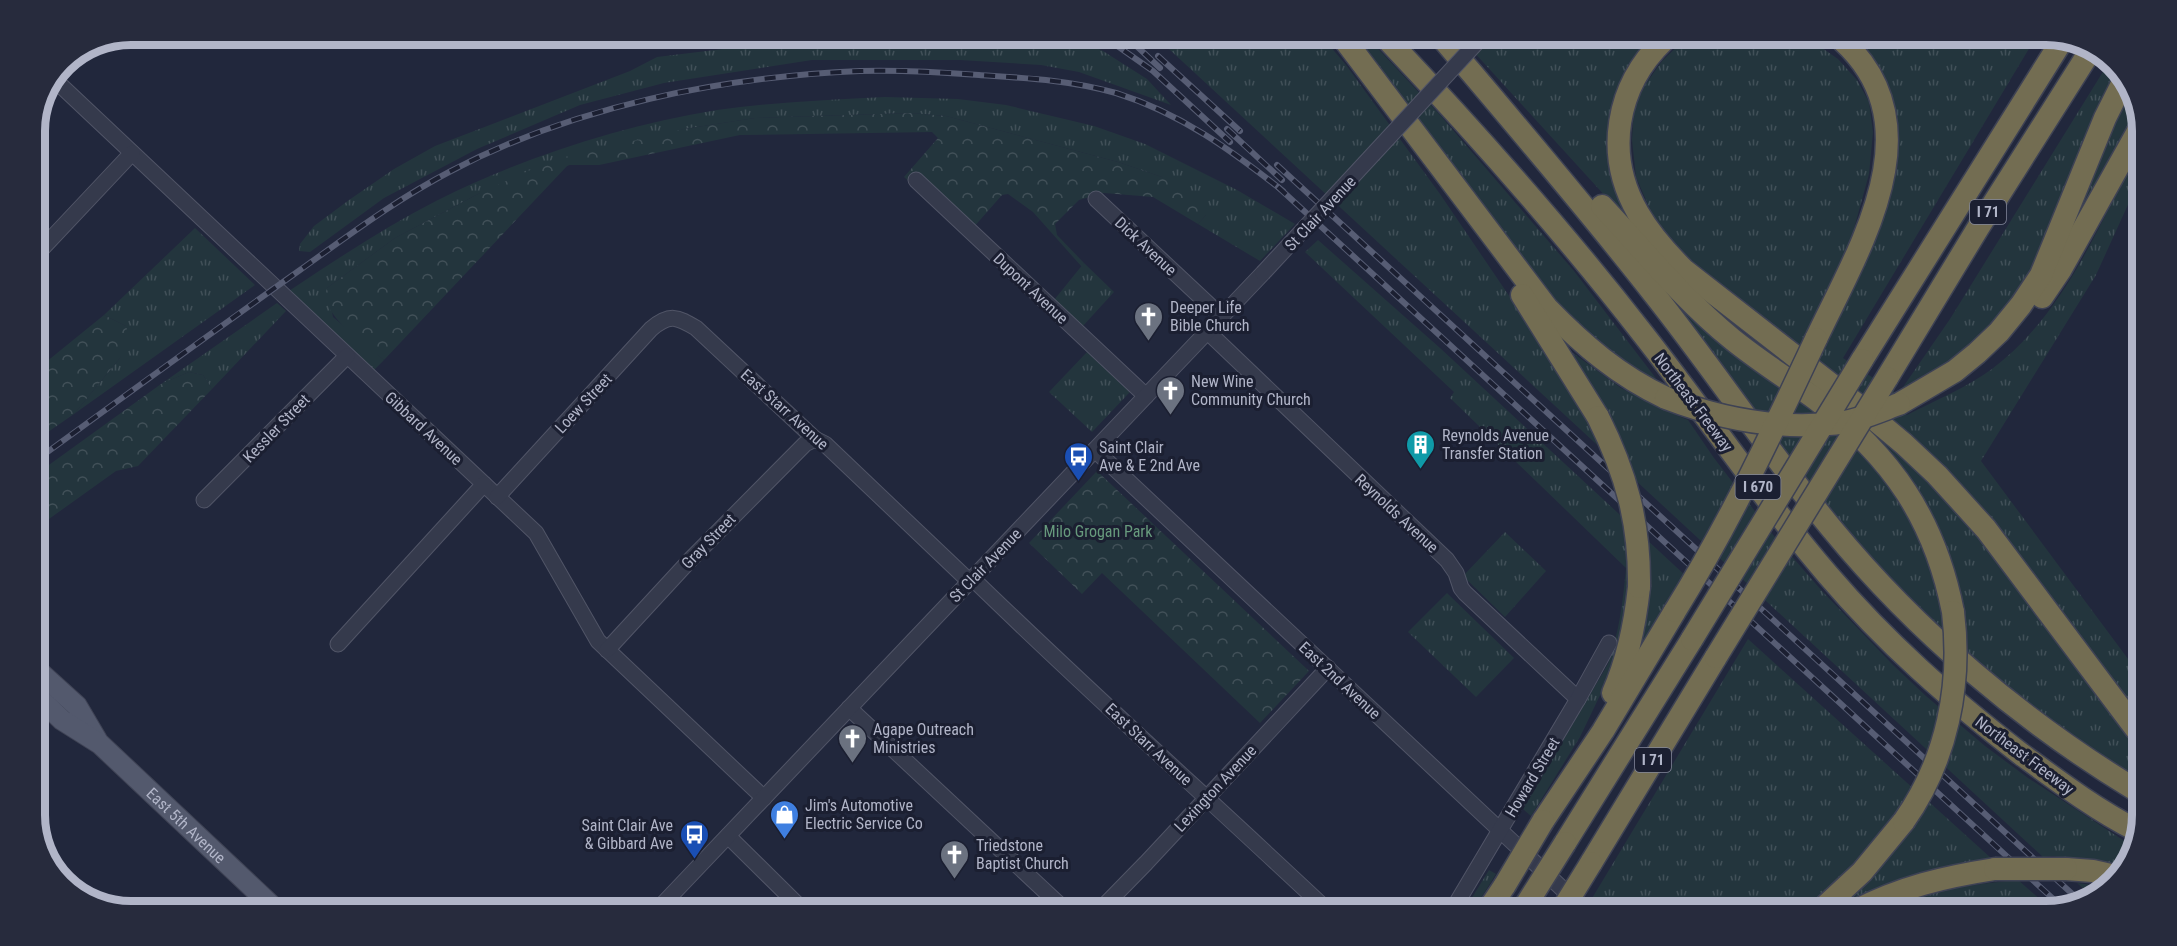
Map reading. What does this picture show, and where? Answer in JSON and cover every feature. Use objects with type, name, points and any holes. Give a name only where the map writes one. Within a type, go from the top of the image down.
[{"type":"highway","points":[[1349,45],[1548,308],[1574,335],[1621,374],[1666,398],[1719,416],[1751,422],[1830,424],[1864,417],[1922,397],[1976,366],[2003,343],[2022,322],[2061,269],[2132,142]]},
{"type":"highway","name":"Northeast Freeway","points":[[1394,45],[1576,249],[1645,336],[1756,485],[1826,573],[1874,626],[1925,676],[1997,735],[2054,778],[2131,827]]},
{"type":"highway","name":"Northeast Freeway","points":[[1449,45],[1596,220],[1662,304],[1798,487],[1870,572],[1927,630],[2039,726],[2102,770],[2132,788]]},
{"type":"highway","points":[[1450,45],[1516,112],[1696,307],[1748,352],[1817,400],[1871,447],[1906,491],[1923,518],[1947,581],[1956,638],[1956,671],[1947,728],[1925,788],[1904,821],[1862,872],[1831,901]]},
{"type":"highway","points":[[1659,45],[1638,71],[1622,110],[1618,128],[1622,172],[1637,212],[1650,232],[1684,270],[1855,404],[1904,444],[1937,475],[1986,529],[2132,724]]},
{"type":"highway","points":[[1494,901],[1543,821],[1612,716],[1729,518],[1863,240],[1885,172],[1888,139],[1880,95],[1862,62],[1847,45]]},
{"type":"highway","points":[[2007,126],[2027,74],[2043,45]]},
{"type":"highway","name":"I 71","points":[[1528,901],[2058,46]]},
{"type":"highway","name":"I 71","points":[[1568,901],[1978,228],[2087,55]]},
{"type":"highway","points":[[1899,404],[1956,370],[1977,354],[2021,305],[2041,275],[2105,118],[2120,88]]},
{"type":"highway","points":[[1470,206],[1598,417],[1628,489],[1639,560],[1636,611],[1623,670],[1580,763]]},
{"type":"highway","points":[[1876,901],[1927,881],[1995,869],[2066,869],[2108,874]]},
{"type":"main road","name":"East 5th Avenue","points":[[45,677],[77,706],[100,744]]},
{"type":"main road","name":"East 5th Avenue","points":[[45,704],[62,720],[100,744],[267,901]]},
{"type":"street","name":"St Clair Avenue","points":[[666,901],[1208,332],[1474,45]]},
{"type":"street","name":"Gibbard Avenue","points":[[59,84],[536,533],[598,641],[764,798]]},
{"type":"street","points":[[45,245],[132,153]]},
{"type":"street","name":"Dupont Avenue","points":[[916,180],[1146,396]]},
{"type":"street","name":"Dick Avenue","points":[[1096,199],[1222,317]]},
{"type":"street","name":"East Starr Avenue","points":[[675,317],[696,328],[815,439],[825,444],[1318,901]]},
{"type":"street","name":"Loew Street","points":[[497,497],[651,329],[662,320],[675,317]]},
{"type":"street","name":"Reynolds Avenue","points":[[1208,332],[1447,560],[1465,593],[1578,699]]},
{"type":"street","name":"Kessler Street","points":[[204,500],[347,356]]},
{"type":"street","name":"Gray Street","points":[[607,650],[713,536],[805,444],[815,439]]},
{"type":"street","name":"East 2nd Avenue","points":[[1095,450],[1575,901]]},
{"type":"street","points":[[338,644],[484,484]]},
{"type":"street","name":"Howard Street","points":[[1458,901],[1609,643]]},
{"type":"street","name":"Lexington Avenue","points":[[1108,901],[1328,668]]},
{"type":"street","points":[[849,708],[1056,901]]},
{"type":"street","points":[[728,836],[794,901]]},
{"type":"green space","points":[[756,45],[1091,45],[1147,79],[1171,105],[1079,72],[1041,65],[960,60],[812,60],[664,83],[580,105],[477,149],[384,198],[310,252],[299,251],[300,244],[314,226],[394,169],[435,146],[630,71],[657,57]]},
{"type":"green space","points":[[1165,45],[1329,45],[1440,194],[1552,359],[1597,396],[1573,353],[1621,388],[1688,420],[1774,536],[1822,591],[1893,665],[1985,746],[2028,778],[2127,843],[2115,867],[2053,856],[2043,857]]},
{"type":"green space","points":[[1360,45],[1375,45],[1440,115],[1574,271],[1658,381],[1627,366],[1557,307],[1412,109]]},
{"type":"green space","points":[[1467,45],[1652,45],[1620,90],[1632,218],[1628,221]]},
{"type":"green space","points":[[1679,45],[1818,45],[1838,59],[1857,80],[1869,102],[1873,132],[1869,174],[1849,247],[1892,179],[1854,45],[2031,45],[1843,358],[1896,393],[1901,390],[1950,319],[2105,68],[2114,78],[2050,238],[2008,310],[1958,360],[1888,398],[1907,415],[1982,376],[2018,346],[2041,321],[2079,264],[2132,161],[2132,197],[2096,275],[1981,461],[2132,664],[2132,709],[1999,533],[1671,243],[1655,221],[1636,177],[1632,140],[1634,108],[1645,85],[1662,61]]},
{"type":"green space","points":[[2124,96],[2132,125],[2056,266]]},
{"type":"green space","points":[[885,97],[958,99],[1006,105],[1094,126],[1145,144],[1237,190],[1295,224],[1260,261],[1198,224],[1206,215],[1162,177],[1118,162],[946,116],[911,113],[755,118],[684,129],[478,194],[395,238],[327,288],[333,317],[384,360],[373,371],[289,291],[380,232],[436,201],[503,170],[573,145],[645,125],[717,110],[780,103]]},
{"type":"green space","points":[[911,113],[946,116],[1118,162],[1162,177],[1208,204],[1206,215],[1198,224],[1153,197],[1104,193],[1079,200],[1055,224],[1057,235],[1084,263],[1082,267],[1033,212],[1008,194],[1002,195],[973,228],[966,232],[904,177],[938,138],[932,132],[740,135],[599,165],[568,165],[384,360],[345,328],[336,318],[326,298],[327,288],[395,238],[478,194],[552,160],[684,129],[755,118]]},
{"type":"green space","points":[[195,228],[255,285],[74,414],[120,358],[126,326],[104,315]]},
{"type":"green space","points":[[1318,240],[1440,348],[1701,590],[1687,616],[1669,603],[1642,646],[1639,646],[1629,598],[1614,666],[1580,737],[1531,816],[1523,809],[1608,664],[1620,617],[1626,568],[1450,398],[1454,392],[1305,252]]},
{"type":"green space","points":[[1084,263],[1114,292],[1082,327],[1054,300]]},
{"type":"green space","points":[[277,303],[286,311],[212,389],[203,375],[189,372],[161,384]]},
{"type":"green space","points":[[1676,303],[1858,443],[1955,581],[1845,413],[1877,430],[1937,483],[2132,733],[2132,773],[2092,748],[2007,685],[1927,613],[1853,536],[1765,425]]},
{"type":"green space","points":[[104,315],[126,326],[129,337],[120,358],[74,414],[45,434],[45,363]]},
{"type":"green space","points":[[1087,352],[1130,392],[1092,432],[1049,392]]},
{"type":"green space","points":[[189,372],[203,375],[212,389],[138,466],[116,471],[45,522],[45,468],[161,384]]},
{"type":"green space","name":"Milo Grogan Park","points":[[1097,471],[1309,671],[1260,723],[1102,573],[1082,594],[1029,543]]},
{"type":"green space","points":[[1505,532],[1546,571],[1505,617],[1463,576]]},
{"type":"green space","points":[[1447,593],[1514,658],[1476,697],[1408,632]]},
{"type":"green space","points":[[1748,639],[1915,790],[1901,813],[1821,901],[1591,900]]},
{"type":"green space","points":[[1928,801],[1992,859],[1928,870],[1895,881],[1854,901],[1846,900]]},
{"type":"green space","points":[[1489,870],[1496,874],[1479,901],[1470,901]]},
{"type":"green space","points":[[2018,880],[2042,901],[1906,901],[1931,893]]},
{"type":"green space","points":[[2077,883],[2096,886],[2086,891]]},
{"type":"railway","points":[[1116,45],[1153,71],[1230,142]]},
{"type":"railway","points":[[1135,45],[1160,68]]},
{"type":"railway","points":[[1158,56],[1240,131]]},
{"type":"railway","points":[[45,454],[355,231],[392,205],[431,182],[498,148],[548,129],[598,112],[650,99],[755,80],[860,71],[949,73],[1065,82],[1116,93],[1162,111],[1224,147],[1283,191]]},
{"type":"railway","points":[[1227,129],[1282,180]]},
{"type":"railway","points":[[1277,165],[2074,896]]},
{"type":"railway","points":[[1278,187],[2055,900]]},
{"type":"place","name":"Deeper Life Bible Church","points":[[1149,342]]},
{"type":"place","name":"New Wine Community Church","points":[[1170,416]]},
{"type":"place","name":"Reynolds Avenue Transfer Station","points":[[1421,470]]},
{"type":"place","name":"Saint Clair Ave & E 2nd Ave","points":[[1078,482]]},
{"type":"place","name":"Agape Outreach Ministries","points":[[852,764]]},
{"type":"place","name":"Jim's Automotive Electric Service Co","points":[[784,840]]},
{"type":"place","name":"Saint Clair Ave & Gibbard Ave","points":[[694,860]]},
{"type":"place","name":"Triedstone Baptist Church","points":[[955,880]]}]
